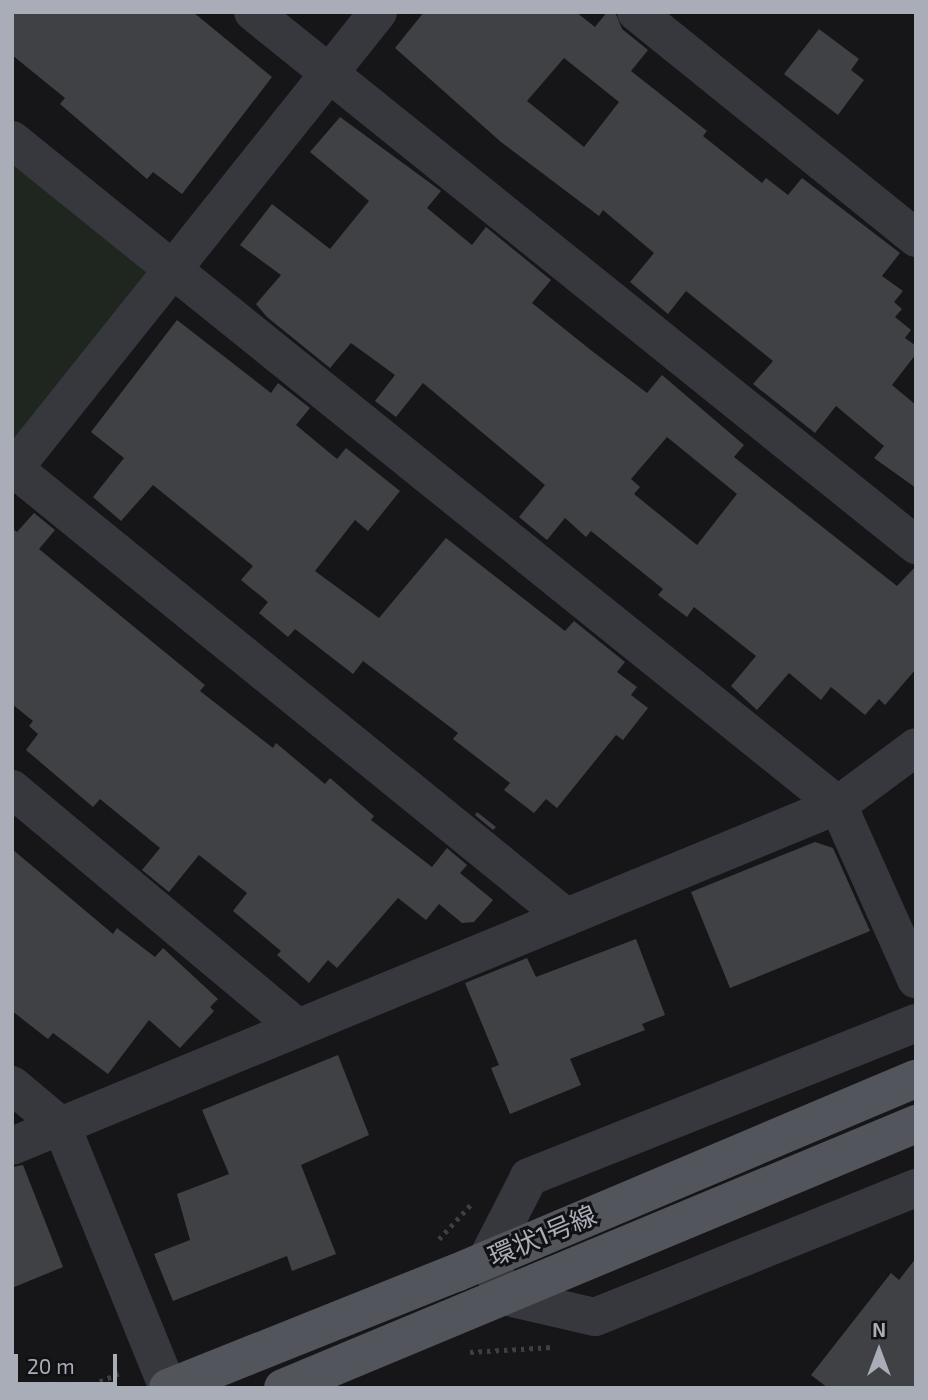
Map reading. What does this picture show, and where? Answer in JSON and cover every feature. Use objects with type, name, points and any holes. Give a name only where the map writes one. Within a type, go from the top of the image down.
[{"type":"main road","name":"環状1号線","points":[[164,1378],[488,1257],[916,1079]]},
{"type":"main road","name":"環状1号線","points":[[283,1388],[916,1124]]},
{"type":"street","points":[[253,12],[916,545]]},
{"type":"street","points":[[377,12],[13,469],[566,917]]},
{"type":"street","points":[[636,12],[916,238]]},
{"type":"street","points":[[12,140],[838,805],[916,979]]},
{"type":"street","points":[[12,1146],[295,1026],[838,805],[916,747]]},
{"type":"street","points":[[12,789],[295,1026]]},
{"type":"street","points":[[916,1023],[529,1177],[488,1257],[504,1296],[595,1317],[916,1188]]},
{"type":"street","points":[[12,1085],[62,1127],[164,1378]]},
{"type":"path","points":[[432,1245],[477,1197]]},
{"type":"path","points":[[84,1388],[164,1378]]},
{"type":"shaded area","points":[[12,140],[173,269],[12,467]]},
{"type":"building","points":[[12,12],[193,12],[272,77],[182,194],[153,172],[147,179],[60,104],[65,98],[12,55]]},
{"type":"building","points":[[424,12],[576,12],[595,27],[607,12],[615,12],[622,29],[648,50],[631,71],[707,131],[703,136],[762,183],[766,178],[788,195],[802,178],[900,253],[882,276],[903,291],[894,302],[902,309],[895,317],[911,330],[905,338],[916,346],[916,354],[892,385],[916,405],[916,488],[874,458],[884,446],[836,406],[815,433],[753,384],[773,361],[686,291],[668,314],[630,282],[654,253],[603,210],[599,216],[501,142],[395,48]],"holes":[[[564,58],[619,102],[584,147],[527,101]]]},
{"type":"building","points":[[819,29],[859,59],[851,70],[864,80],[838,115],[784,74]]},
{"type":"building","points":[[340,117],[441,191],[427,208],[472,245],[486,227],[551,280],[532,303],[592,351],[647,393],[662,375],[744,445],[734,457],[897,586],[916,566],[916,669],[885,705],[879,699],[865,715],[831,687],[821,700],[789,673],[757,710],[731,686],[756,656],[694,607],[687,617],[658,595],[663,589],[591,531],[586,537],[565,518],[547,540],[519,517],[545,485],[423,383],[396,417],[375,401],[395,375],[351,343],[330,368],[267,317],[256,304],[281,275],[240,245],[272,204],[330,249],[369,201],[310,152]],"holes":[[[667,437],[737,494],[697,545],[634,494],[640,487],[631,479]]]},
{"type":"building","points":[[177,320],[271,393],[278,383],[310,408],[296,425],[337,459],[346,448],[400,491],[368,531],[355,520],[315,571],[379,618],[446,538],[565,631],[574,621],[625,662],[617,672],[637,687],[631,695],[648,708],[623,740],[616,735],[557,808],[546,799],[534,813],[504,790],[510,783],[453,739],[458,733],[363,661],[353,674],[295,629],[288,637],[259,613],[268,602],[241,580],[253,566],[153,485],[121,521],[93,497],[124,458],[91,432]]},
{"type":"building","points":[[34,513],[55,530],[39,549],[205,685],[200,691],[273,748],[276,743],[325,784],[330,778],[374,816],[371,820],[432,867],[447,848],[467,865],[460,873],[493,900],[474,922],[462,923],[439,904],[426,920],[398,898],[337,968],[328,960],[309,983],[277,955],[281,951],[233,911],[247,893],[199,855],[169,892],[142,870],[160,848],[100,799],[93,807],[26,750],[38,734],[29,726],[33,721],[12,704],[12,528],[17,532]]},
{"type":"building","points":[[477,812],[496,827],[493,830],[475,815]]},
{"type":"building","points":[[815,842],[833,848],[870,931],[730,988],[691,892]]},
{"type":"building","points":[[12,849],[113,934],[117,928],[155,957],[163,948],[218,999],[210,1007],[214,1011],[180,1048],[149,1020],[108,1074],[53,1033],[48,1039],[12,1011]]},
{"type":"building","points":[[636,939],[665,1015],[642,1024],[645,1030],[570,1059],[581,1085],[510,1114],[491,1068],[499,1065],[465,983],[527,958],[536,977]]},
{"type":"building","points":[[338,1055],[369,1135],[301,1165],[336,1254],[292,1271],[287,1256],[173,1301],[154,1254],[190,1240],[177,1194],[229,1174],[202,1110]]},
{"type":"building","points":[[23,1165],[63,1267],[12,1288],[12,1167]]},
{"type":"building","points":[[916,1258],[916,1388],[828,1388],[811,1375],[891,1273],[899,1280]]}]
